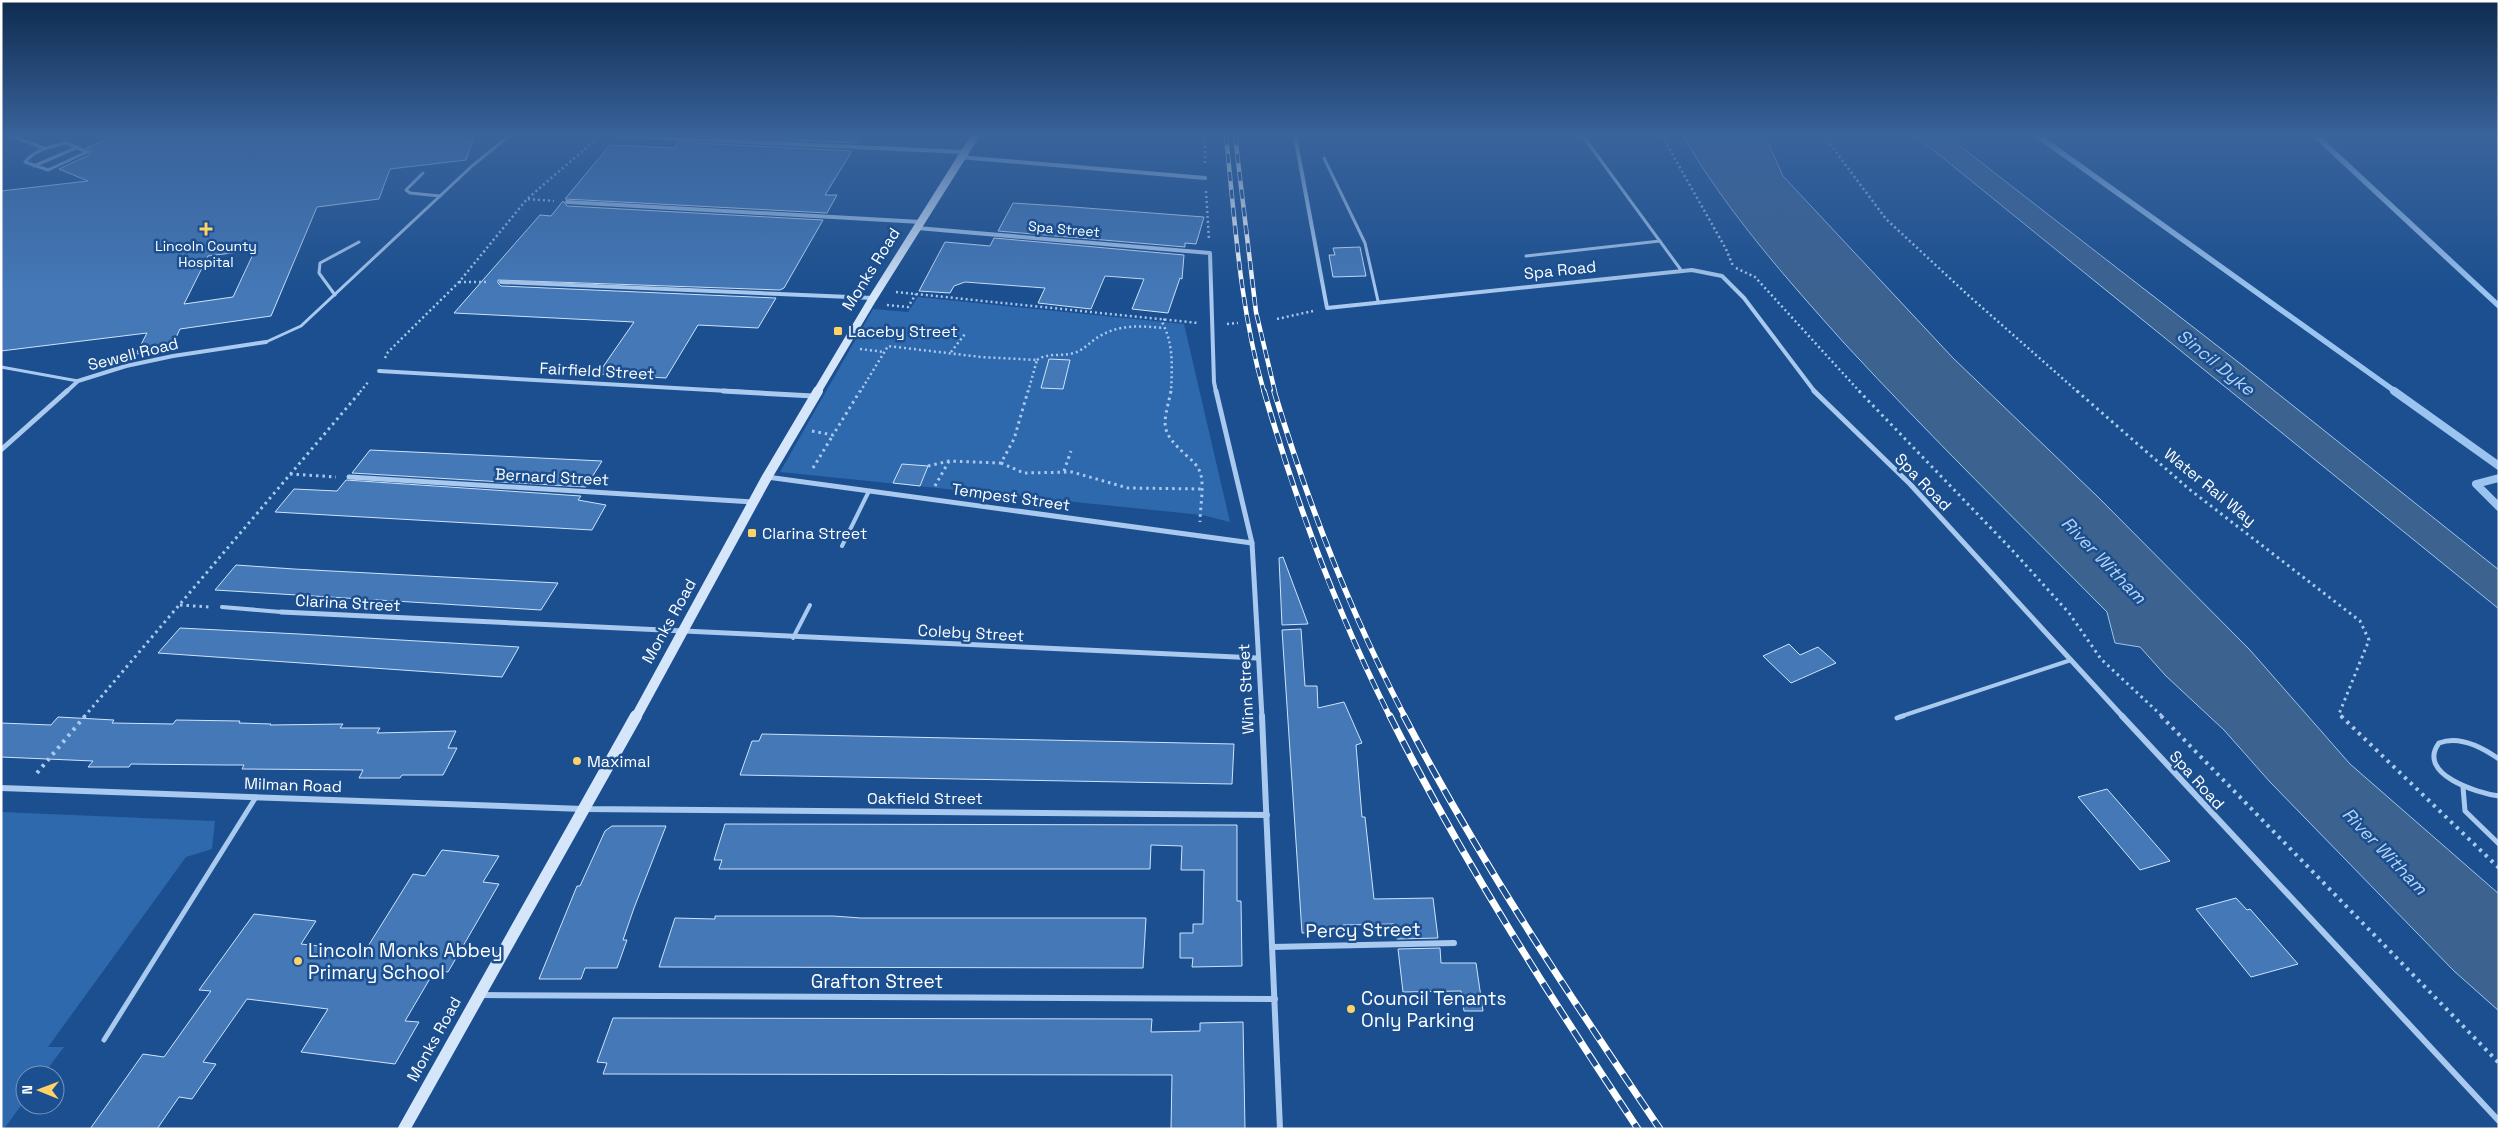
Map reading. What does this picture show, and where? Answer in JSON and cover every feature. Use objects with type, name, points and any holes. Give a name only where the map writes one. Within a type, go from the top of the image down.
[{"type":"main road","name":"Monks Road","points":[[404,1129],[683,633],[794,429],[941,189]]},
{"type":"street","points":[[1305,189],[1327,308]]},
{"type":"street","name":"Spa Street","points":[[567,202],[919,225],[1210,253]]},
{"type":"street","name":"Winn Street","points":[[1210,253],[1214,382],[1252,542],[1267,815],[1280,1129]]},
{"type":"street","name":"Spa Road","points":[[1327,308],[1378,301],[1681,270],[1692,270],[1722,276],[1744,298],[1815,392],[1910,484],[2219,822],[2499,1122]]},
{"type":"street","points":[[500,282],[871,301]]},
{"type":"street","name":"Sewell Road","points":[[1,450],[78,381],[126,366],[173,356],[266,342]]},
{"type":"street","name":"Fairfield Street","points":[[379,371],[813,396]]},
{"type":"street","name":"Tempest Street","points":[[767,477],[1252,542]]},
{"type":"street","name":"Bernard Street","points":[[349,478],[753,502]]},
{"type":"street","name":"Clarina Street","points":[[280,612],[683,633]]},
{"type":"street","name":"Coleby Street","points":[[683,633],[1257,658]]},
{"type":"street","name":"Milman Road","points":[[1,788],[583,809]]},
{"type":"street","name":"Oakfield Street","points":[[583,809],[1267,815]]},
{"type":"street","name":"Percy Street","points":[[1272,947],[1454,943]]},
{"type":"street","name":"Grafton Street","points":[[480,995],[1275,999]]},
{"type":"lane","points":[[407,189],[406,190],[410,193],[440,196]]},
{"type":"lane","points":[[266,342],[285,335],[301,326],[448,189]]},
{"type":"lane","points":[[1339,189],[1365,243],[1378,301]]},
{"type":"lane","points":[[1622,189],[1681,270]]},
{"type":"lane","points":[[1526,256],[1660,241]]},
{"type":"lane","points":[[335,296],[319,273],[320,263],[326,258],[359,242]]},
{"type":"lane","points":[[1,367],[78,381]]},
{"type":"lane","points":[[842,546],[869,491]]},
{"type":"lane","points":[[793,638],[810,606]]},
{"type":"lane","points":[[222,607],[280,612]]},
{"type":"lane","points":[[1897,718],[2071,660]]},
{"type":"lane","points":[[2499,759],[2469,743],[2444,741],[2436,745],[2432,751],[2434,760],[2450,779],[2463,787],[2489,796],[2499,796]]},
{"type":"lane","points":[[2463,787],[2465,811],[2499,844]]},
{"type":"lane","points":[[104,1040],[256,797]]},
{"type":"path","points":[[24,789],[379,371],[388,352],[459,282],[527,199],[539,189]]},
{"type":"path","points":[[1692,189],[1726,249],[1733,267],[1755,277],[1830,361],[2013,550],[2069,613],[2101,659],[2188,742],[2499,1063]]},
{"type":"path","name":"Water Rail Way","points":[[1863,189],[1886,219],[1969,296],[2189,489],[2360,621],[2369,640],[2339,714],[2499,868]]},
{"type":"path","points":[[527,199],[567,202]]},
{"type":"path","points":[[1722,276],[1733,267]]},
{"type":"path","points":[[459,282],[500,282]]},
{"type":"path","points":[[871,301],[908,307],[916,294],[1211,324]]},
{"type":"path","points":[[1276,318],[1327,308]]},
{"type":"path","points":[[1166,319],[1162,322],[1170,337],[1172,363],[1171,391],[1165,416],[1165,430],[1170,440],[1195,462],[1201,475],[1202,515],[1197,535]]},
{"type":"path","points":[[1001,463],[1014,439],[1037,360],[1042,355],[1075,352],[1102,335],[1118,328],[1134,326],[1164,328]]},
{"type":"path","points":[[950,352],[965,334]]},
{"type":"path","points":[[804,482],[888,346],[981,357],[1037,360]]},
{"type":"path","points":[[794,429],[833,435]]},
{"type":"path","points":[[1064,472],[1071,451]]},
{"type":"path","points":[[928,466],[949,461],[1001,463],[1024,474],[1064,472],[1080,474],[1125,488],[1177,486],[1201,489]]},
{"type":"path","points":[[928,499],[949,461]]},
{"type":"path","points":[[290,474],[349,478]]},
{"type":"path","points":[[180,605],[222,607]]},
{"type":"shaded area","points":[[918,297],[1184,324],[1230,522],[1202,515],[780,472],[873,309],[908,312]]},
{"type":"shaded area","points":[[1,812],[215,821],[212,849],[186,857],[48,1047],[64,1047],[50,1065],[15,1065],[15,1114],[4,1129],[1,1129]]},
{"type":"water","name":"River Witham","points":[[1717,189],[1795,189],[1953,358],[2098,497],[2250,650],[2350,764],[2499,894],[2499,1011],[2454,971],[2270,782],[2224,730],[2166,676],[2140,647],[2115,643],[2107,612],[1909,412],[1845,344],[1759,244]]},
{"type":"water","name":"Sincil Dyke","points":[[1981,189],[2015,189],[2242,365],[2499,570],[2499,609]]},
{"type":"building","points":[[21,189],[383,189],[379,199],[317,207],[271,316],[180,329],[170,350],[136,354],[147,333],[1,351],[1,191]],"holes":[[[255,250],[233,297],[184,304],[208,256]]]},
{"type":"building","points":[[574,189],[829,189],[825,195],[837,195],[827,213],[565,199]]},
{"type":"building","points":[[563,201],[567,206],[823,220],[784,288],[780,290],[498,280],[501,286],[776,298],[758,328],[698,325],[666,378],[598,374],[634,322],[454,313],[540,215],[551,216]]},
{"type":"building","points":[[1013,203],[1204,217],[1196,244],[1185,243],[1185,247],[998,231]]},
{"type":"building","points":[[994,238],[1184,255],[1182,279],[1180,278],[1168,313],[1132,309],[1144,279],[1105,276],[1091,309],[1038,303],[1045,288],[965,282],[954,286],[950,293],[919,291],[945,242],[990,246]]},
{"type":"building","points":[[1360,247],[1366,276],[1333,277],[1329,255],[1335,255],[1333,248]]},
{"type":"building","points":[[1049,359],[1070,360],[1063,389],[1041,388]]},
{"type":"building","points":[[370,450],[602,461],[586,487],[352,473]]},
{"type":"building","points":[[902,464],[928,466],[920,486],[893,483]]},
{"type":"building","points":[[346,480],[581,496],[578,500],[606,505],[592,530],[275,512],[294,489],[337,491]]},
{"type":"building","points":[[1283,557],[1308,624],[1282,625],[1279,558]]},
{"type":"building","points":[[236,565],[558,583],[541,610],[215,590]]},
{"type":"building","points":[[180,628],[519,647],[502,677],[158,653]]},
{"type":"building","points":[[1301,629],[1305,686],[1317,686],[1318,708],[1344,702],[1362,743],[1356,745],[1362,817],[1365,817],[1374,899],[1433,898],[1438,938],[1397,939],[1394,924],[1343,925],[1344,931],[1302,933],[1282,630]]},
{"type":"building","points":[[1789,644],[1800,655],[1818,647],[1836,663],[1791,683],[1763,656]]},
{"type":"building","points":[[58,717],[114,720],[112,723],[173,724],[176,720],[240,721],[239,723],[270,725],[343,724],[340,728],[380,728],[377,733],[456,731],[448,748],[457,748],[443,775],[402,775],[400,778],[359,778],[363,770],[242,769],[244,765],[131,764],[129,767],[88,767],[93,761],[1,757],[1,723],[51,725]]},
{"type":"building","points":[[762,734],[1234,744],[1232,784],[740,775],[752,741],[759,741]]},
{"type":"building","points":[[2107,789],[2170,861],[2140,870],[2078,797]]},
{"type":"building","points":[[725,824],[1237,825],[1237,901],[1241,901],[1242,966],[1192,967],[1193,958],[1180,958],[1180,933],[1193,933],[1193,924],[1203,924],[1204,870],[1181,870],[1182,846],[1151,845],[1150,869],[719,869],[722,860],[714,860]]},
{"type":"building","points":[[612,826],[666,826],[634,908],[623,940],[627,940],[617,968],[585,968],[581,979],[539,979],[577,886],[580,886],[605,831]]},
{"type":"building","points":[[442,850],[499,856],[483,882],[499,884],[448,972],[435,970],[405,1021],[419,1022],[395,1064],[301,1052],[328,1009],[247,999],[203,1062],[216,1064],[192,1099],[179,1097],[157,1129],[90,1129],[143,1054],[164,1057],[211,991],[199,990],[254,914],[316,921],[301,944],[365,951],[413,874],[425,876]]},
{"type":"building","points":[[2236,898],[2247,910],[2250,909],[2298,964],[2251,977],[2196,909]]},
{"type":"building","points":[[715,916],[1146,918],[1143,968],[659,967],[675,918],[715,919]]},
{"type":"building","points":[[1440,948],[1441,963],[1476,963],[1483,1011],[1464,1011],[1461,991],[1403,992],[1398,949]]},
{"type":"building","points":[[613,1018],[1152,1019],[1151,1032],[1200,1031],[1200,1023],[1243,1022],[1245,1129],[1171,1129],[1172,1075],[603,1074],[607,1063],[597,1062]]},
{"type":"waterway","points":[[2112,189],[2396,392]]},
{"type":"waterway","points":[[2373,189],[2499,306]]},
{"type":"waterway","points":[[2394,391],[2499,466]]},
{"type":"waterway","points":[[2499,478],[2476,484],[2499,507]]},
{"type":"railway","points":[[1231,189],[1249,329],[1264,392]]},
{"type":"railway","points":[[1241,189],[1256,312],[1275,392]]},
{"type":"railway","points":[[1264,391],[1290,475],[1319,557],[1352,637],[1390,717]]},
{"type":"railway","points":[[1274,391],[1301,475],[1348,598],[1405,717]]},
{"type":"railway","points":[[1390,716],[1477,875],[1572,1028],[1638,1129]]},
{"type":"railway","points":[[1404,716],[1494,875],[1592,1028],[1660,1129]]},
{"type":"place","name":"Lincoln County Hospital","points":[[206,229]]},
{"type":"place","name":"Laceby Street","points":[[838,331]]},
{"type":"place","name":"Clarina Street","points":[[752,533]]},
{"type":"place","name":"Maximal","points":[[577,761]]},
{"type":"place","name":"Lincoln Monks Abbey Primary School","points":[[298,961]]},
{"type":"place","name":"Council Tenants Only Parking","points":[[1351,1009]]}]
